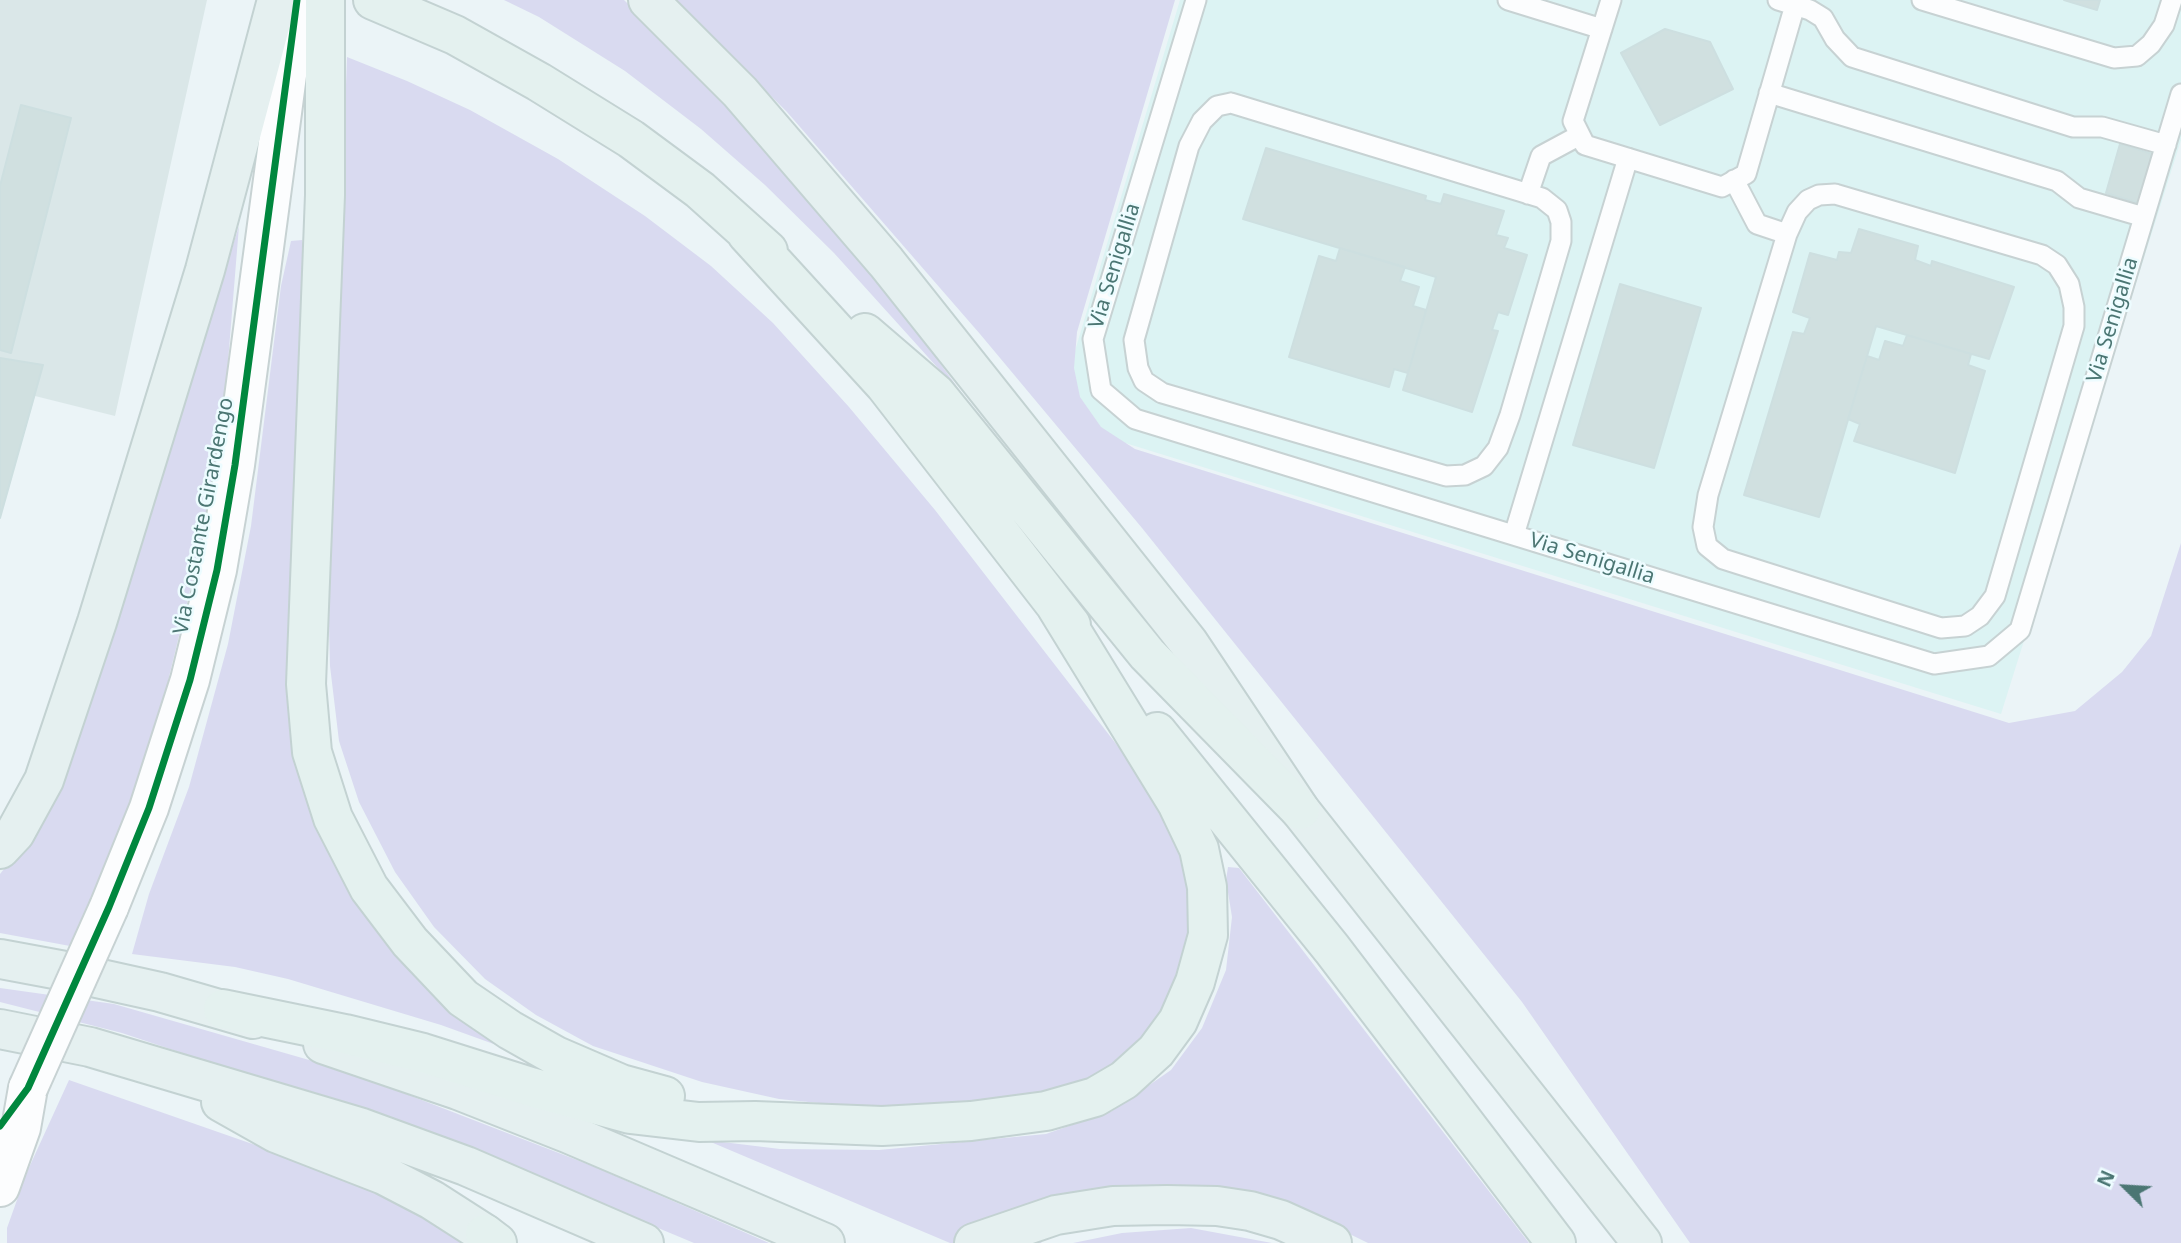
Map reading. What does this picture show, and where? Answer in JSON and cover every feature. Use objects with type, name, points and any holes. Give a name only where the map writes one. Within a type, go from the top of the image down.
[{"type":"highway","points":[[0,849],[15,832],[44,780],[97,622],[205,270],[276,0]]},
{"type":"highway","points":[[325,0],[325,195],[306,684],[312,752],[333,818],[369,888],[410,942],[463,998],[510,1030],[556,1056],[621,1084],[755,1121]]},
{"type":"highway","points":[[373,0],[455,35],[620,131],[700,190],[747,234],[936,394],[1147,654],[1300,810]]},
{"type":"highway","points":[[648,0],[740,92],[894,273],[1188,642],[1300,810],[1642,1243]]},
{"type":"highway","points":[[747,234],[885,385],[1056,606],[1332,949],[1556,1243]]},
{"type":"highway","points":[[0,959],[65,971],[423,1053],[630,1114],[699,1122],[755,1121],[882,1126],[971,1121],[1046,1111],[1095,1097],[1124,1080],[1156,1051],[1178,1021],[1195,982],[1208,935],[1207,887],[1199,849],[1177,803],[1056,606]]},
{"type":"highway","points":[[223,1009],[446,1086],[567,1133],[825,1243]]},
{"type":"highway","points":[[0,1029],[90,1047],[362,1128],[466,1167],[644,1243]]},
{"type":"highway","points":[[155,1066],[275,1133],[384,1175],[432,1200],[495,1241]]},
{"type":"highway","points":[[980,1240],[1084,1210],[1113,1206],[1167,1205],[1217,1206],[1250,1211],[1281,1220],[1332,1243]]},
{"type":"street","name":"Via Costante Girardengo","points":[[0,1126],[28,1088],[109,907],[149,808],[190,680],[217,570],[235,465],[296,0]]},
{"type":"street","points":[[0,1187],[21,1128],[28,1088]]},
{"type":"lane","name":"Via Senigallia","points":[[1196,0],[1093,340],[1101,390],[1135,419],[1934,664],[1989,656],[2020,630],[2181,94]]},
{"type":"lane","points":[[1508,0],[1602,29]]},
{"type":"lane","points":[[1611,0],[1573,121],[1585,145],[1722,187],[1746,174],[1769,93],[1786,2],[1810,10],[1826,9],[1835,39],[1852,57],[2073,127],[2102,127],[2166,145]]},
{"type":"lane","points":[[1922,0],[2114,58],[2137,56],[2151,44],[2164,25],[2172,0]]},
{"type":"lane","points":[[1769,93],[2057,181],[2079,198],[2144,217]]},
{"type":"lane","points":[[1231,103],[1528,194],[1542,198],[1557,210],[1561,222],[1561,241],[1510,415],[1498,447],[1485,466],[1465,475],[1446,476],[1162,393],[1144,381],[1138,368],[1135,340],[1189,146],[1202,121],[1217,106],[1231,103]]},
{"type":"lane","points":[[1528,194],[1541,156],[1580,135]]},
{"type":"lane","points":[[1514,535],[1628,158]]},
{"type":"lane","points":[[1734,180],[1757,224],[1787,234]]},
{"type":"lane","points":[[1835,194],[2042,255],[2057,265],[2069,284],[2074,307],[2074,327],[1995,596],[1980,616],[1965,626],[1941,628],[1723,559],[1707,546],[1703,527],[1708,495],[1787,234],[1797,212],[1808,200],[1819,195],[1835,194]]},
{"type":"shaded area","points":[[0,0],[207,0],[115,416],[35,396],[0,518]]},
{"type":"shaded area","points":[[504,0],[624,0],[692,66],[866,260],[965,398],[834,253],[765,185],[701,129],[625,71],[539,17]]},
{"type":"shaded area","points":[[675,0],[1175,0],[1077,332],[1074,368],[1080,397],[1101,427],[1135,449],[2009,723],[2075,711],[2122,672],[2151,636],[2181,543],[2181,1243],[1690,1243],[1522,1002],[1142,528],[980,334],[787,112]]},
{"type":"shaded area","points":[[1180,0],[2181,0],[2181,140],[2001,714],[1054,421]]},
{"type":"shaded area","points":[[347,57],[470,110],[558,159],[645,216],[711,266],[773,323],[849,407],[935,510],[1161,802],[1190,865],[1197,919],[1165,1014],[1138,1046],[1097,1078],[1056,1094],[990,1102],[858,1107],[779,1099],[702,1082],[593,1046],[536,1015],[485,979],[434,927],[395,872],[359,802],[339,741],[330,666],[328,583]]},
{"type":"shaded area","points":[[239,226],[223,423],[208,516],[161,710],[104,880],[70,946],[0,933],[0,874],[38,827],[100,667]]},
{"type":"shaded area","points":[[302,240],[306,252],[294,579],[340,857],[538,1060],[441,1025],[288,979],[235,967],[132,954],[149,894],[189,787],[228,644],[251,526],[281,286],[291,241]]},
{"type":"shaded area","points":[[1228,867],[1239,868],[1529,1243],[1368,1243],[1323,1221],[1013,1223],[1042,1243],[950,1243],[706,1140],[780,1149],[879,1150],[1046,1134],[1112,1111],[1171,1070],[1202,1028],[1226,970],[1232,917],[1226,880]]},
{"type":"shaded area","points":[[0,988],[114,1004],[344,1070],[595,1167],[769,1243],[694,1243],[553,1184],[272,1083],[122,1033],[0,1002]]},
{"type":"shaded area","points":[[69,1080],[304,1162],[375,1190],[462,1243],[7,1243],[7,1228],[27,1172]]},
{"type":"shaded area","points":[[1191,1228],[1272,1243],[1073,1243],[1122,1233]]},
{"type":"building","points":[[2064,0],[2100,0],[2097,10]]},
{"type":"building","points":[[1665,29],[1710,42],[1733,89],[1660,125],[1621,53]]},
{"type":"building","points":[[21,105],[71,118],[11,353],[0,350],[0,186]]},
{"type":"building","points":[[2120,144],[2152,154],[2138,203],[2106,193]]},
{"type":"building","points":[[1266,148],[1426,196],[1425,200],[1441,204],[1444,194],[1504,211],[1496,235],[1508,238],[1504,248],[1527,255],[1508,315],[1498,312],[1492,330],[1498,331],[1472,412],[1403,390],[1436,277],[1243,219]]},
{"type":"building","points":[[1859,229],[1918,246],[1915,260],[1931,266],[1932,261],[2014,287],[1989,359],[1876,326],[1819,517],[1744,495],[1793,332],[1804,334],[1810,318],[1793,312],[1810,253],[1837,260],[1839,252],[1851,253]]},
{"type":"building","points":[[1340,248],[1405,267],[1400,281],[1419,287],[1413,306],[1426,310],[1408,373],[1394,369],[1389,387],[1289,357],[1319,256],[1336,261]]},
{"type":"building","points":[[1620,284],[1701,308],[1654,468],[1573,445]]},
{"type":"building","points":[[1907,335],[1971,354],[1968,365],[1985,371],[1955,473],[1854,441],[1860,424],[1848,419],[1867,356],[1879,360],[1885,341],[1903,346]]},
{"type":"building","points":[[0,358],[43,365],[0,518]]},
{"type":"cycle path","points":[[0,1126],[28,1088],[109,907],[149,808],[190,680],[217,570],[235,465],[297,0]]}]
